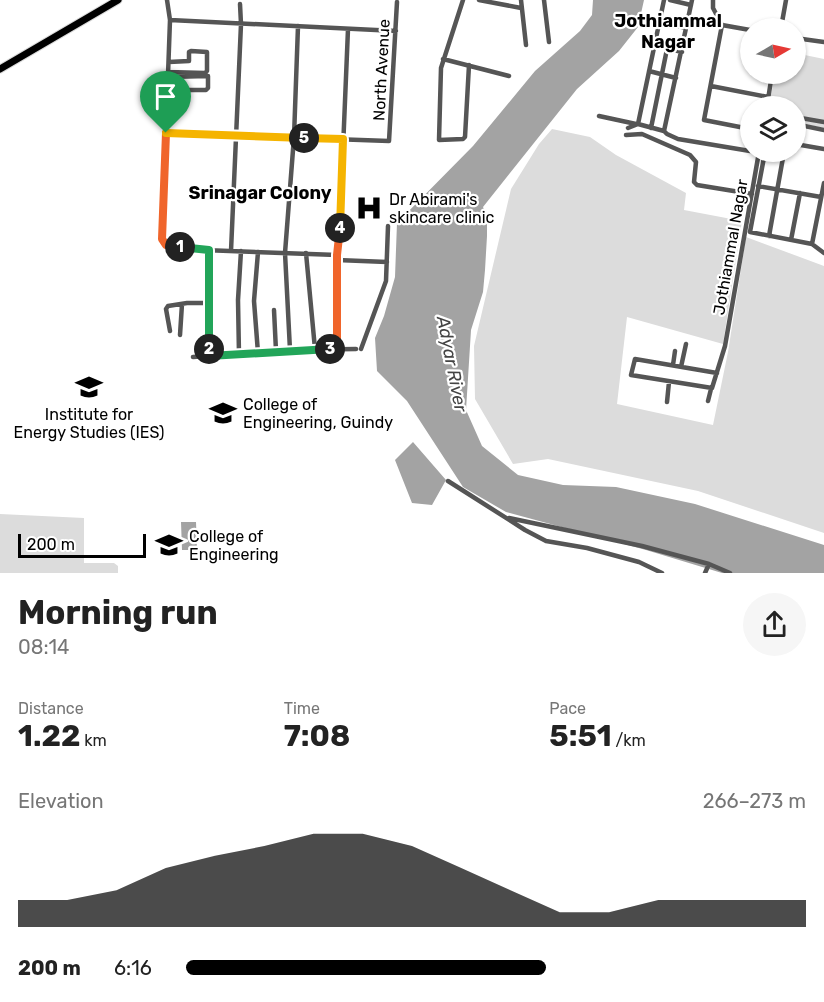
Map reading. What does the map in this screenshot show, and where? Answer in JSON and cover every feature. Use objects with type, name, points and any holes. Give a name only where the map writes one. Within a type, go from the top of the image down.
[{"type":"main road","points":[[0,68],[118,0]]},
{"type":"street","points":[[167,0],[171,20],[171,62],[162,239],[168,246],[209,250],[306,253],[387,262]]},
{"type":"street","points":[[462,0],[441,68],[439,140],[465,137],[469,65]]},
{"type":"street","points":[[479,0],[521,8]]},
{"type":"street","points":[[520,0],[526,45]]},
{"type":"street","points":[[544,0],[549,42]]},
{"type":"street","points":[[637,124],[664,0]]},
{"type":"street","points":[[664,131],[691,3],[670,0]]},
{"type":"street","points":[[713,0],[713,8],[722,25],[704,120],[740,127]]},
{"type":"street","points":[[783,18],[786,0]]},
{"type":"street","name":"North Avenue","points":[[343,139],[389,141],[397,2]]},
{"type":"street","points":[[231,251],[240,4]]},
{"type":"street","points":[[171,20],[396,31]]},
{"type":"street","points":[[660,22],[687,28]]},
{"type":"street","points":[[722,25],[740,28]]},
{"type":"street","points":[[290,350],[285,253],[294,137],[298,26]]},
{"type":"street","points":[[337,349],[337,257],[348,28]]},
{"type":"street","points":[[806,40],[824,42]]},
{"type":"street","points":[[654,45],[682,52]]},
{"type":"street","points":[[651,128],[667,49]]},
{"type":"street","points":[[170,74],[205,73],[207,71],[207,52],[192,51],[189,52],[189,61],[171,62]]},
{"type":"street","points":[[443,59],[509,76]]},
{"type":"street","points":[[649,71],[676,78]]},
{"type":"street","points":[[168,90],[206,90],[208,88],[209,78],[206,76],[170,74]]},
{"type":"street","points":[[711,86],[768,96],[770,84]]},
{"type":"street","points":[[600,116],[664,131],[678,139],[740,149]]},
{"type":"street","points":[[806,119],[824,122]]},
{"type":"street","points":[[628,128],[637,124]]},
{"type":"street","points":[[806,126],[824,130]]},
{"type":"street","points":[[166,133],[343,139]]},
{"type":"street","points":[[626,135],[642,134],[690,155],[696,162],[695,184],[752,194]]},
{"type":"street","points":[[806,146],[824,149]]},
{"type":"street","name":"Jothiammal Nagar","points":[[708,402],[725,346],[759,162]]},
{"type":"street","points":[[760,162],[750,232],[813,244],[824,253]]},
{"type":"street","points":[[769,236],[782,162]]},
{"type":"street","points":[[813,244],[824,183]]},
{"type":"street","points":[[758,186],[821,197]]},
{"type":"street","points":[[791,240],[800,194]]},
{"type":"street","points":[[193,357],[290,350],[359,349],[386,281],[388,226]]},
{"type":"street","points":[[209,250],[209,356]]},
{"type":"street","points":[[239,355],[238,300],[241,251]]},
{"type":"street","points":[[258,252],[254,301],[258,353]]},
{"type":"street","points":[[306,253],[315,349]]},
{"type":"street","points":[[170,331],[167,308],[182,304],[208,303]]},
{"type":"street","points":[[180,335],[182,304]]},
{"type":"street","points":[[274,310],[276,351]]},
{"type":"street","points":[[681,367],[686,344]]},
{"type":"street","points":[[673,365],[675,351]]},
{"type":"street","points":[[711,389],[631,376],[633,360],[717,373]]},
{"type":"street","points":[[668,402],[669,382]]},
{"type":"street","points":[[448,481],[546,541],[639,562],[662,573]]},
{"type":"street","points":[[504,517],[642,546],[709,564],[730,573]]},
{"type":"street","points":[[705,573],[709,564]]},
{"type":"shaded area","points":[[806,55],[824,59],[824,128],[806,124],[806,96],[771,96],[773,84],[806,84]]},
{"type":"shaded area","points":[[552,129],[590,137],[616,155],[686,193],[684,210],[742,221],[723,344],[627,317],[617,404],[713,425],[728,352],[746,237],[824,266],[824,533],[698,491],[548,459],[513,464],[475,399],[474,346],[511,189],[539,144]]},
{"type":"shaded area","points":[[0,514],[84,518],[84,563],[114,563],[118,566],[118,573],[0,573]]},
{"type":"water","name":"Adyar River","points":[[593,0],[644,0],[638,27],[619,51],[577,89],[483,207],[487,217],[485,270],[483,292],[471,330],[466,410],[482,446],[518,475],[563,485],[616,487],[695,504],[824,545],[824,573],[722,573],[506,512],[463,487],[407,401],[377,371],[375,338],[395,277],[397,223],[473,146],[535,71],[580,31],[592,15]]},
{"type":"water","points":[[413,442],[446,480],[432,505],[412,503],[395,460]]},
{"type":"water","points":[[181,522],[196,522],[197,550],[182,550]]},
{"type":"place","name":"Dr Abirami's skincare clinic","points":[[369,208]]},
{"type":"place","name":"Institute for Energy Studies (IES)","points":[[89,387]]},
{"type":"place","name":"College of Engineering, Guindy","points":[[223,413]]},
{"type":"place","name":"College of Engineering","points":[[169,545]]},
{"type":"district","name":"Jothiammal Nagar","points":[[668,31]]},
{"type":"district","name":"Srinagar Colony","points":[[260,193]]},
{"type":"route","points":[[166,133],[343,139],[337,255],[337,349],[209,356],[209,250],[168,246],[162,239],[166,133]]}]
